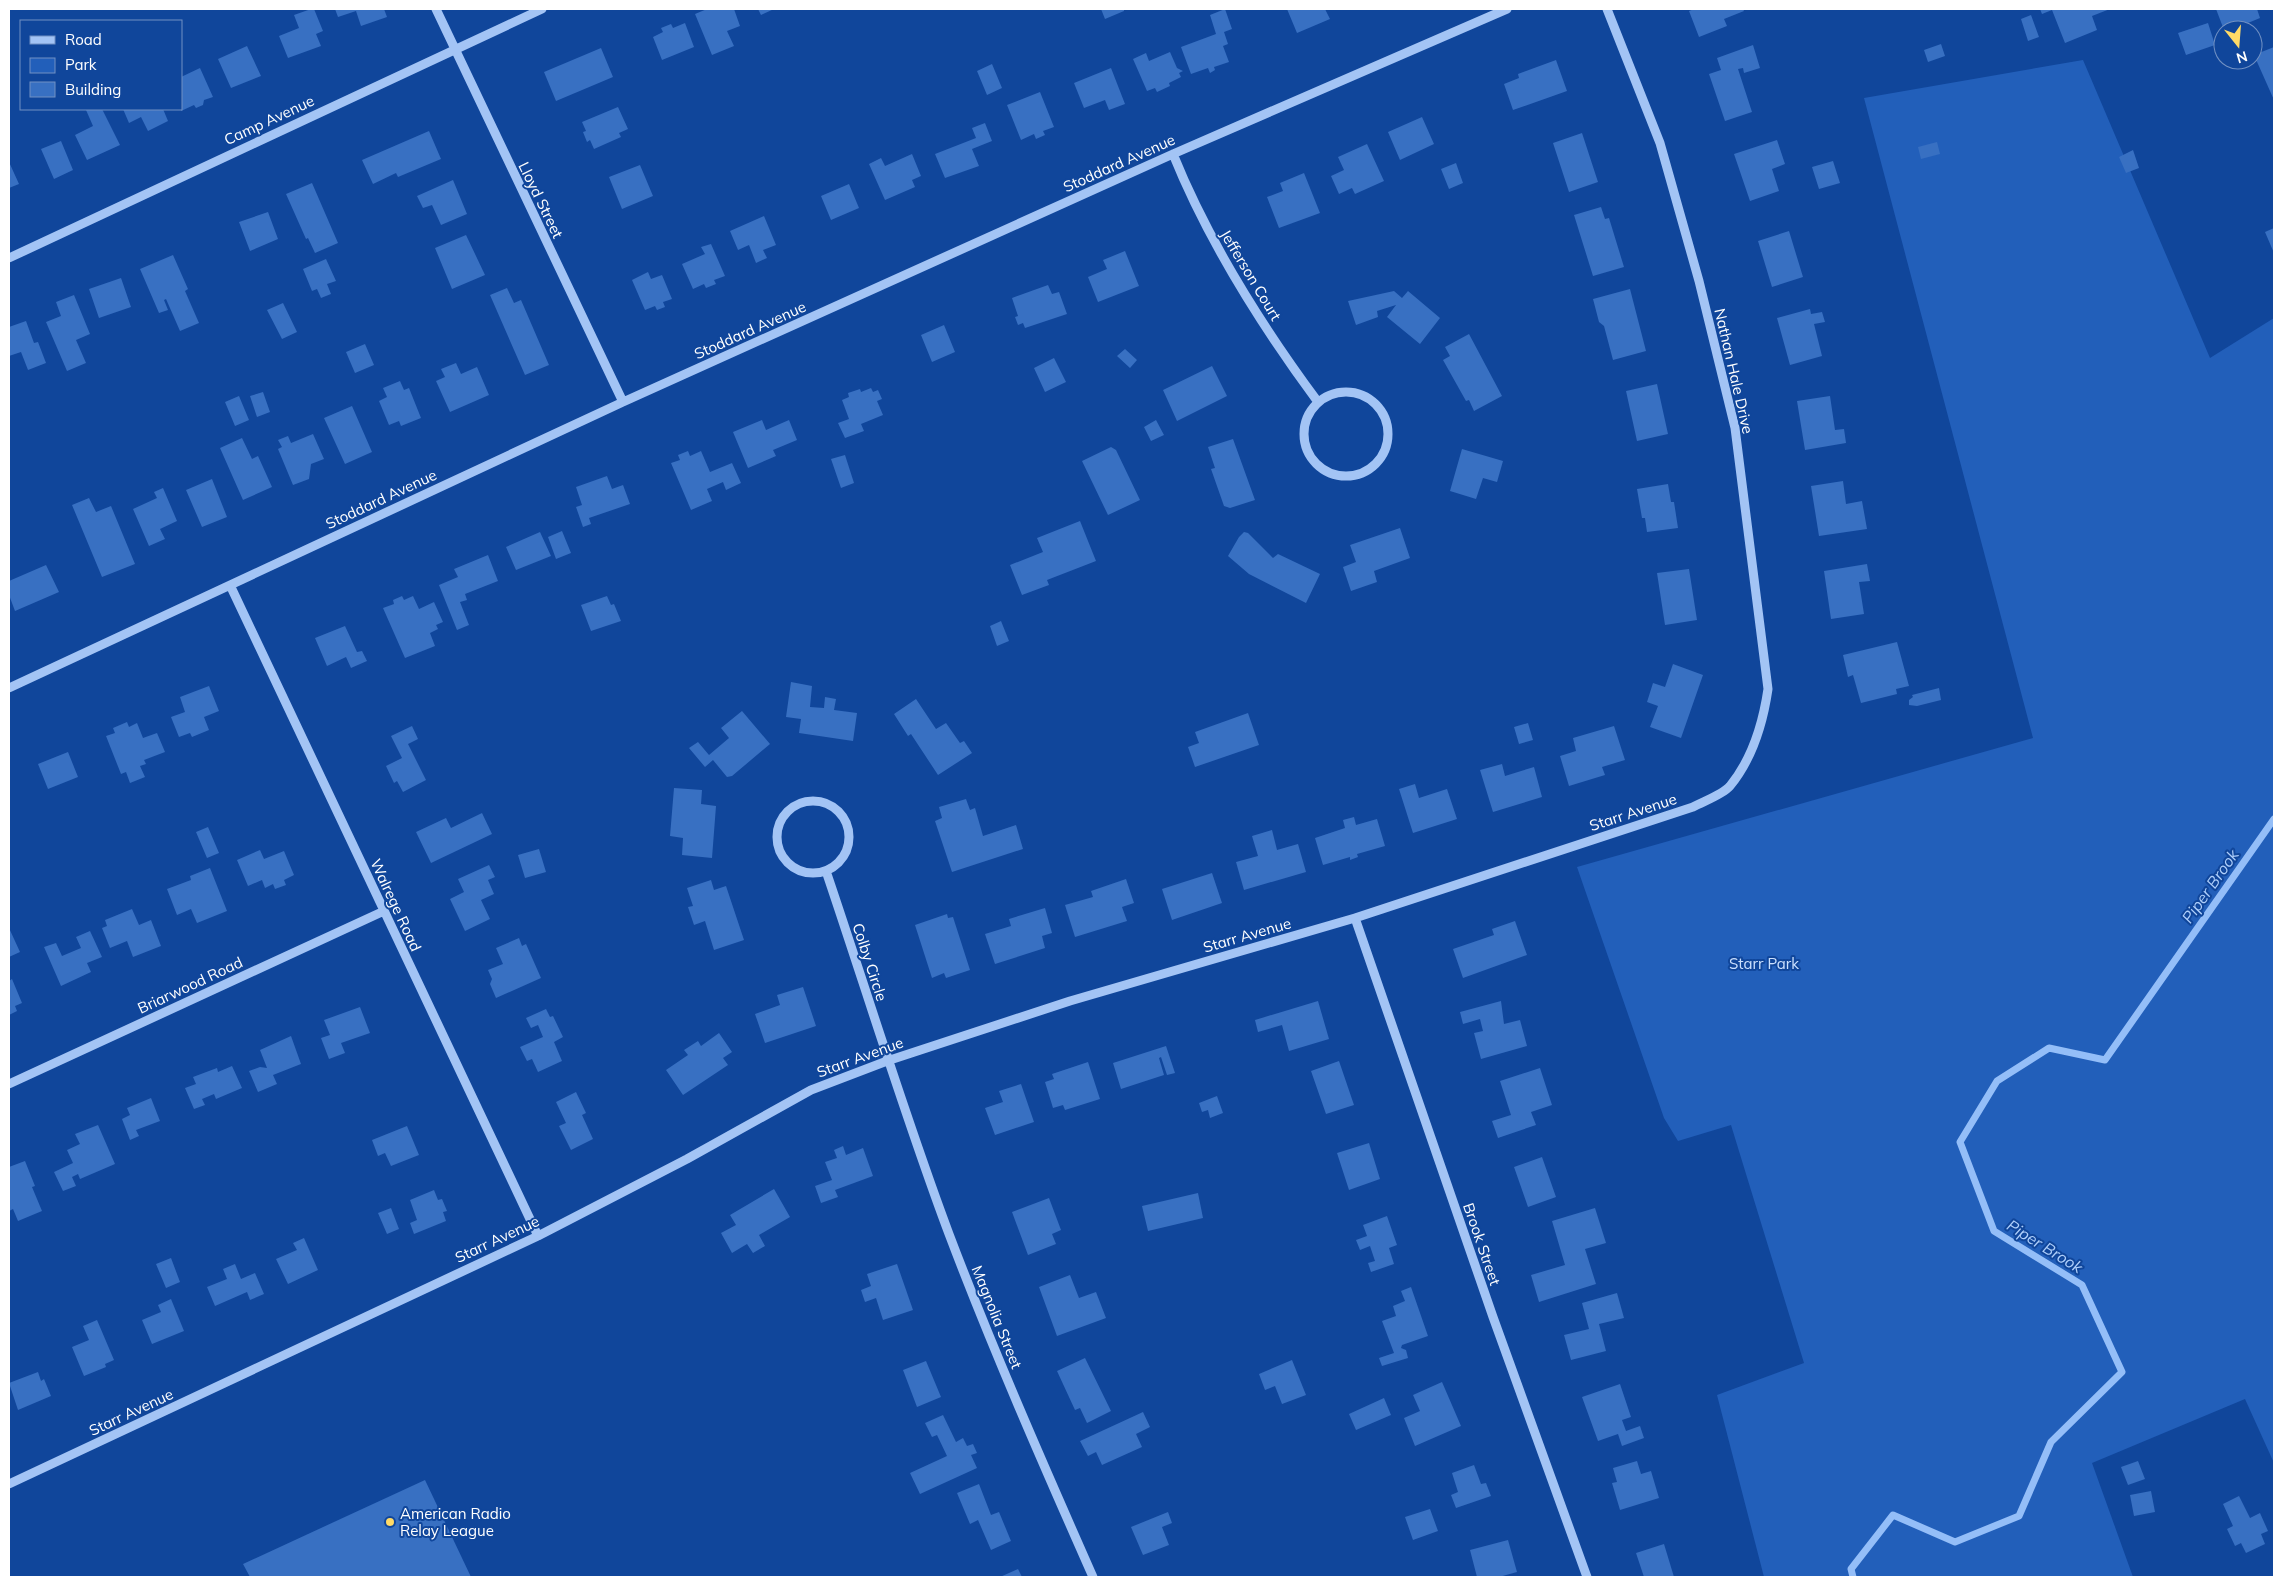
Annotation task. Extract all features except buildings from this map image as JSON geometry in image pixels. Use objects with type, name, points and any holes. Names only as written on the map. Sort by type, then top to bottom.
[{"type":"street","name":"Lloyd Street","points":[[436,9],[623,402]]},
{"type":"street","name":"Camp Avenue","points":[[9,258],[542,9]]},
{"type":"street","name":"Stoddard Avenue","points":[[9,688],[623,402],[1173,154],[1507,9]]},
{"type":"street","name":"Nathan Hale Drive","points":[[1607,9],[1660,143],[1699,281],[1735,428],[1768,689],[1763,721],[1751,752]]},
{"type":"street","name":"Jefferson Court","points":[[1173,154],[1218,250],[1268,330],[1318,402]]},
{"type":"street","points":[[1344,392],[1358,394],[1371,400],[1381,410],[1387,424],[1388,438],[1384,452],[1376,464],[1364,473],[1350,476],[1330,473],[1314,462],[1305,445],[1304,425],[1309,413],[1318,402],[1329,395],[1344,392]]},
{"type":"street","name":"Walrege Road","points":[[230,585],[538,1236]]},
{"type":"street","name":"Starr Avenue","points":[[9,1484],[538,1236],[687,1159],[811,1090],[887,1061],[1070,1001],[1355,918],[1693,807],[1729,787],[1751,752]]},
{"type":"street","points":[[815,801],[827,804],[838,810],[845,820],[849,832],[849,844],[844,855],[836,865],[826,871],[809,872],[793,867],[785,859],[780,849],[778,838],[784,816],[792,808],[803,803],[815,801]]},
{"type":"street","name":"Colby Circle","points":[[826,871],[887,1061]]},
{"type":"street","name":"Briarwood Road","points":[[9,1084],[384,911]]},
{"type":"street","name":"Brook Street","points":[[1355,918],[1493,1316],[1587,1577]]},
{"type":"street","name":"Magnolia Street","points":[[887,1061],[949,1234],[1021,1414],[1094,1577]]},
{"type":"green space","name":"Starr Park","points":[[2083,60],[2210,358],[2274,318],[2274,1463],[2245,1399],[2092,1463],[2133,1577],[1764,1577],[1717,1395],[1804,1363],[1731,1125],[1678,1141],[1664,1118],[1577,867],[2033,738],[1864,98]]},
{"type":"waterway","name":"Piper Brook","points":[[1853,1577],[1851,1569],[1893,1515],[1955,1542],[2019,1516],[2051,1442],[2122,1372],[2082,1285],[1994,1231],[1960,1142],[1997,1081],[2049,1048],[2105,1060],[2274,819]]},
{"type":"place","name":"American Radio Relay League","points":[[390,1522]]}]
